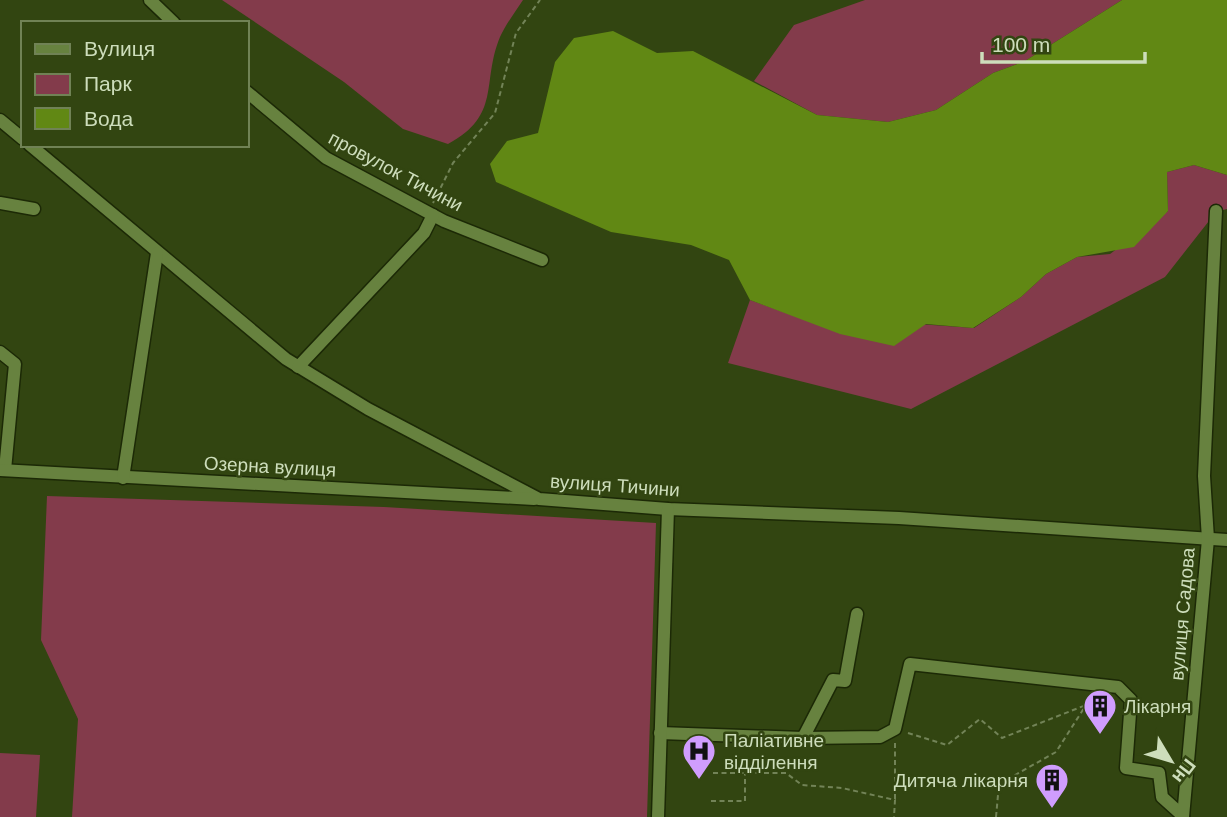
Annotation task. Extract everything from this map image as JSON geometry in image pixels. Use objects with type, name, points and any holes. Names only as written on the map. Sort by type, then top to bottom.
[{"type":"street","points":[[150,0],[172,21]]},
{"type":"street","name":"провулок Тичини","points":[[248,93],[326,158],[433,215],[542,260]]},
{"type":"street","points":[[0,120],[21,137]]},
{"type":"street","name":"вулиця Тичини","points":[[32,147],[157,253],[298,367],[368,409],[539,499],[668,509],[899,518],[1227,540]]},
{"type":"street","points":[[0,203],[34,209]]},
{"type":"street","name":"вулиця Садова","points":[[1183,817],[1208,539],[1204,476],[1216,211]]},
{"type":"street","points":[[298,367],[424,233],[433,215]]},
{"type":"street","points":[[123,478],[157,253]]},
{"type":"street","points":[[0,352],[15,364],[3,470]]},
{"type":"street","name":"Озерна вулиця","points":[[3,470],[539,499]]},
{"type":"street","points":[[657,817],[668,509]]},
{"type":"street","points":[[803,738],[833,681],[845,681],[856,614]]},
{"type":"street","points":[[660,733],[803,738],[880,737],[895,729],[909,664],[1091,682],[1118,687],[1130,700],[1126,768],[1159,773],[1163,797],[1183,817]]},
{"type":"path","points":[[433,215],[433,201],[453,163],[495,114],[516,33],[540,0]]},
{"type":"path","points":[[996,817],[999,784],[1056,752],[1086,705],[1091,682]]},
{"type":"path","points":[[894,817],[895,729],[947,744],[980,719],[1002,738],[1086,705]]},
{"type":"path","points":[[713,773],[786,773],[802,785],[842,788],[895,800]]},
{"type":"path","points":[[711,801],[745,801],[745,773]]},
{"type":"green space","points":[[222,0],[523,0],[500,37],[483,110],[465,133],[448,144],[403,129],[344,82]]},
{"type":"green space","points":[[865,0],[1122,0],[1025,61],[993,73],[936,110],[888,122],[817,115],[754,81],[794,25]]},
{"type":"green space","points":[[1194,165],[1227,175],[1227,209],[1216,212],[1165,277],[911,409],[728,363],[750,300],[792,315],[974,328],[1021,297],[1046,274],[1077,257],[1110,254],[1168,211],[1167,172]]},
{"type":"green space","points":[[47,496],[384,507],[656,523],[647,817],[72,817],[78,719],[41,640]]},
{"type":"green space","points":[[0,753],[40,755],[36,817],[0,817]]},
{"type":"water","points":[[1122,0],[1227,0],[1227,175],[1194,165],[1167,172],[1168,211],[1134,247],[1077,257],[1046,274],[1021,297],[973,328],[926,324],[894,346],[840,334],[750,300],[729,260],[691,245],[611,232],[496,182],[490,164],[507,141],[538,133],[555,62],[574,38],[613,31],[657,53],[693,51],[817,115],[888,122],[936,110],[993,73],[1025,61]]},
{"type":"place","name":"Лікарня","points":[[1100,736]]},
{"type":"place","name":"Паліативне відділення","points":[[699,781]]},
{"type":"place","name":"Дитяча лікарня","points":[[1052,810]]}]
